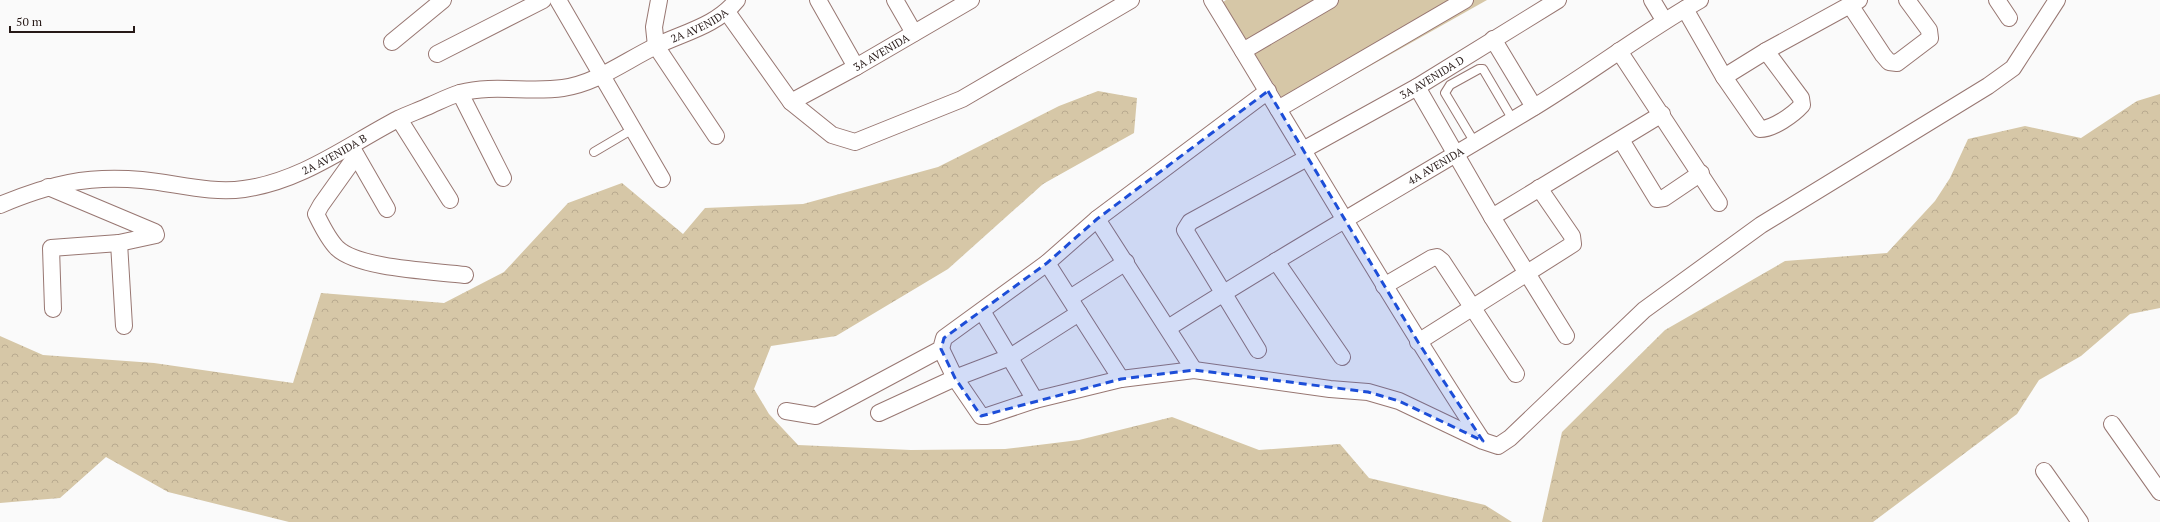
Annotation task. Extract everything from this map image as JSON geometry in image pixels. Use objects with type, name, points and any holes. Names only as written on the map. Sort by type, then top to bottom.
[{"type":"street","points":[[392,42],[443,0]]},
{"type":"street","points":[[438,54],[543,0]]},
{"type":"street","points":[[558,0],[662,179]]},
{"type":"street","points":[[659,0],[654,27],[656,46],[716,136]]},
{"type":"street","points":[[818,0],[856,67]]},
{"type":"street","points":[[895,0],[914,33]]},
{"type":"street","name":"3A AVENIDA","points":[[791,102],[856,67],[971,0]]},
{"type":"street","points":[[732,6],[791,102],[832,135],[855,142],[962,99],[1131,0]]},
{"type":"street","points":[[1212,0],[1418,342],[1483,441]]},
{"type":"street","points":[[1244,51],[1330,0]]},
{"type":"street","points":[[1278,109],[1465,0]]},
{"type":"street","name":"3A AVENIDA D","points":[[1223,293],[1185,230],[1190,222],[1417,87],[1558,0]]},
{"type":"street","points":[[1652,0],[1664,20]]},
{"type":"street","name":"4A AVENIDA","points":[[1168,328],[1276,261],[1513,120],[1664,20],[1700,0]]},
{"type":"street","points":[[1724,77],[1766,51],[1854,2],[1883,55],[1889,62],[1897,63],[1930,38],[1929,30],[1907,0]]},
{"type":"street","points":[[1997,0],[2009,18]]},
{"type":"street","points":[[1268,91],[1097,219],[1047,263],[944,338],[941,349],[955,378],[980,416],[987,416],[1035,400],[1121,379],[1194,370],[1330,389],[1368,392],[1418,410],[1483,441],[1498,446],[1510,438],[1644,310],[1761,225],[1988,86],[2013,68],[2057,0]]},
{"type":"street","name":"2A AVENIDA","points":[[656,46],[700,29],[732,6]]},
{"type":"street","points":[[1685,9],[1724,77],[1760,129],[1766,129],[1796,111],[1802,105],[1801,98],[1766,51]]},
{"type":"street","points":[[1493,39],[1534,107]]},
{"type":"street","name":"2A AVENIDA B","points":[[0,205],[48,187],[71,181],[97,179],[141,180],[208,189],[243,190],[302,173],[354,151],[399,119],[460,93],[505,89],[564,88],[603,76],[656,46]]},
{"type":"street","points":[[1619,51],[1701,173],[1719,203]]},
{"type":"street","points":[[1417,87],[1492,217],[1566,336]]},
{"type":"street","points":[[460,93],[503,178]]},
{"type":"street","points":[[1492,217],[1662,114]]},
{"type":"street","points":[[399,119],[450,200]]},
{"type":"street","points":[[1621,140],[1657,199],[1664,198],[1701,173]]},
{"type":"street","points":[[387,209],[354,151],[316,214],[337,248],[349,256],[378,265],[465,275]]},
{"type":"street","points":[[48,187],[155,232],[156,235],[120,243],[51,248],[53,309]]},
{"type":"street","points":[[1418,342],[1573,244],[1572,236],[1539,188]]},
{"type":"street","points":[[1097,219],[1194,370]]},
{"type":"street","points":[[120,243],[124,326]]},
{"type":"street","points":[[1384,286],[1432,258],[1437,257],[1473,307],[1516,374]]},
{"type":"street","points":[[1276,261],[1342,357]]},
{"type":"street","points":[[1070,298],[1126,262]]},
{"type":"street","points":[[1047,263],[1121,379]]},
{"type":"street","points":[[1223,293],[1258,350]]},
{"type":"street","points":[[982,311],[1035,400]]},
{"type":"street","points":[[879,413],[955,378],[1010,357],[1079,313]]},
{"type":"street","points":[[786,411],[816,416],[941,349]]},
{"type":"street","points":[[2112,424],[2160,492]]},
{"type":"street","points":[[2044,471],[2080,522]]},
{"type":"lane","points":[[1474,143],[1445,93],[1450,85],[1480,69],[1483,69],[1513,120]]},
{"type":"lane","points":[[594,152],[633,129]]},
{"type":"highlighted area","points":[[1268,91],[1418,342],[1483,441],[1399,401],[1368,392],[1194,370],[1121,379],[981,416],[955,378],[941,349],[944,338],[1047,263],[1097,219]]},
{"type":"green space","points":[[1226,0],[1487,0],[1290,111],[1223,2]]},
{"type":"green space","points":[[1098,91],[1137,98],[1134,133],[1043,184],[948,269],[836,336],[771,346],[754,389],[769,414],[798,445],[911,450],[1005,449],[1079,440],[1172,417],[1259,450],[1340,444],[1369,478],[1485,505],[1512,522],[289,522],[168,492],[106,457],[60,498],[0,503],[0,336],[43,355],[154,363],[293,383],[321,293],[444,303],[504,272],[568,203],[622,183],[683,234],[705,208],[803,204],[938,167],[1059,106]]},
{"type":"green space","points":[[2160,94],[2160,308],[2130,314],[2081,356],[2039,380],[2017,414],[1873,522],[1542,522],[1562,432],[1665,330],[1785,261],[1887,253],[1935,201],[1950,178],[1968,139],[2025,126],[2081,138],[2137,101]]}]
